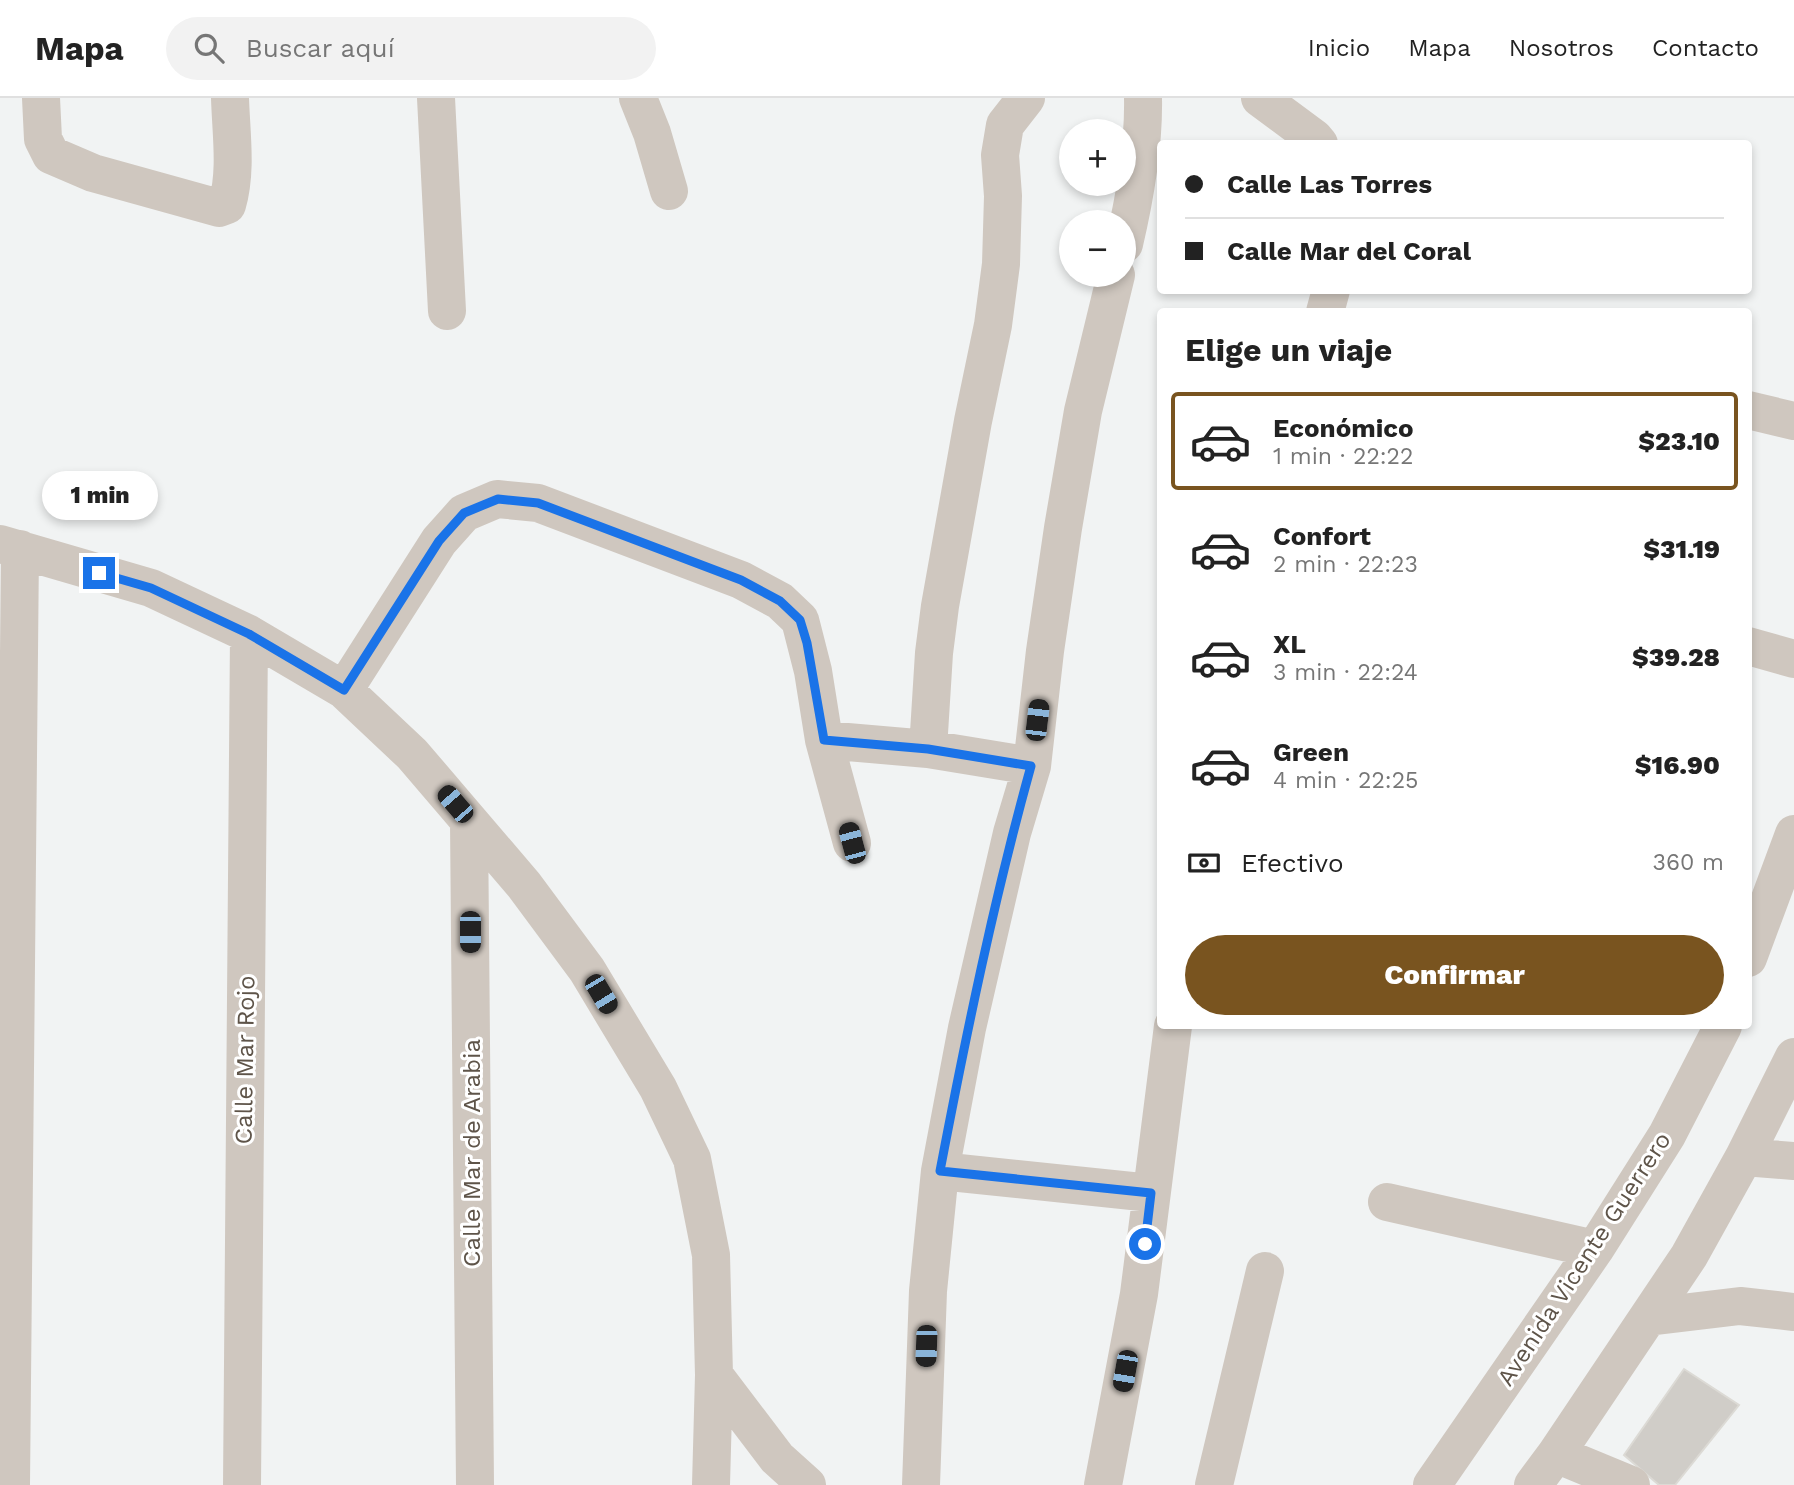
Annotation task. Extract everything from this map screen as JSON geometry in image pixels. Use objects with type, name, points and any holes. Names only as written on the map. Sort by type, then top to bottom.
[{"type":"street","points":[[41,98],[43,139],[51,155],[93,173],[219,208],[227,205],[230,197],[233,158],[230,98]]},
{"type":"street","points":[[436,98],[447,311]]},
{"type":"street","points":[[638,98],[652,133],[669,191]]},
{"type":"street","points":[[928,749],[940,606],[972,421],[993,325],[1000,264],[1003,196],[1000,155],[1005,125],[1026,98]]},
{"type":"street","points":[[1131,210],[1144,128],[1143,98]]},
{"type":"street","points":[[1260,98],[1316,140]]},
{"type":"street","points":[[920,1485],[928,1291],[940,1171],[967,1028],[1012,833],[1031,766],[1065,515],[1083,411],[1113,287]]},
{"type":"street","points":[[1752,411],[1794,421]]},
{"type":"street","points":[[344,690],[439,541],[464,513],[498,499],[538,503],[741,580],[780,601],[800,620],[807,643],[824,740],[852,843]]},
{"type":"street","points":[[11,1485],[10,547],[151,588],[249,634],[344,690],[412,754],[524,885],[587,971],[658,1088],[692,1158],[711,1255],[714,1375],[711,1485]]},
{"type":"street","name":"Calle Mar Rojo","points":[[242,1485],[249,634]]},
{"type":"street","points":[[1752,647],[1794,659]]},
{"type":"street","points":[[824,740],[928,749],[1031,766]]},
{"type":"street","name":"Calle Mar de Arabia","points":[[470,821],[475,1485]]},
{"type":"street","points":[[1752,947],[1794,834]]},
{"type":"street","points":[[1103,1485],[1139,1294],[1174,1029]]},
{"type":"street","name":"Avenida Vicente Guerrero","points":[[1432,1485],[1595,1249],[1667,1135],[1721,1029]]},
{"type":"street","points":[[1533,1485],[1689,1256],[1744,1157],[1794,1057]]},
{"type":"street","points":[[1744,1157],[1794,1161]]},
{"type":"street","points":[[940,1171],[1151,1193]]},
{"type":"street","points":[[1387,1202],[1595,1249]]},
{"type":"street","points":[[1214,1485],[1265,1271]]},
{"type":"street","points":[[1648,1317],[1740,1307],[1794,1312]]},
{"type":"street","points":[[714,1375],[777,1458],[807,1485]]},
{"type":"street","points":[[1556,1454],[1631,1485]]},
{"type":"building","points":[[1684,1369],[1739,1405],[1675,1485],[1659,1485],[1624,1455]]},
{"type":"route","points":[[99,573],[151,588],[249,634],[344,690],[439,541],[464,513],[498,499],[538,503],[741,580],[780,601],[800,620],[813,671],[824,740],[928,749],[1031,766],[1012,833],[967,1028],[940,1171],[1151,1193],[1145,1244]]}]
